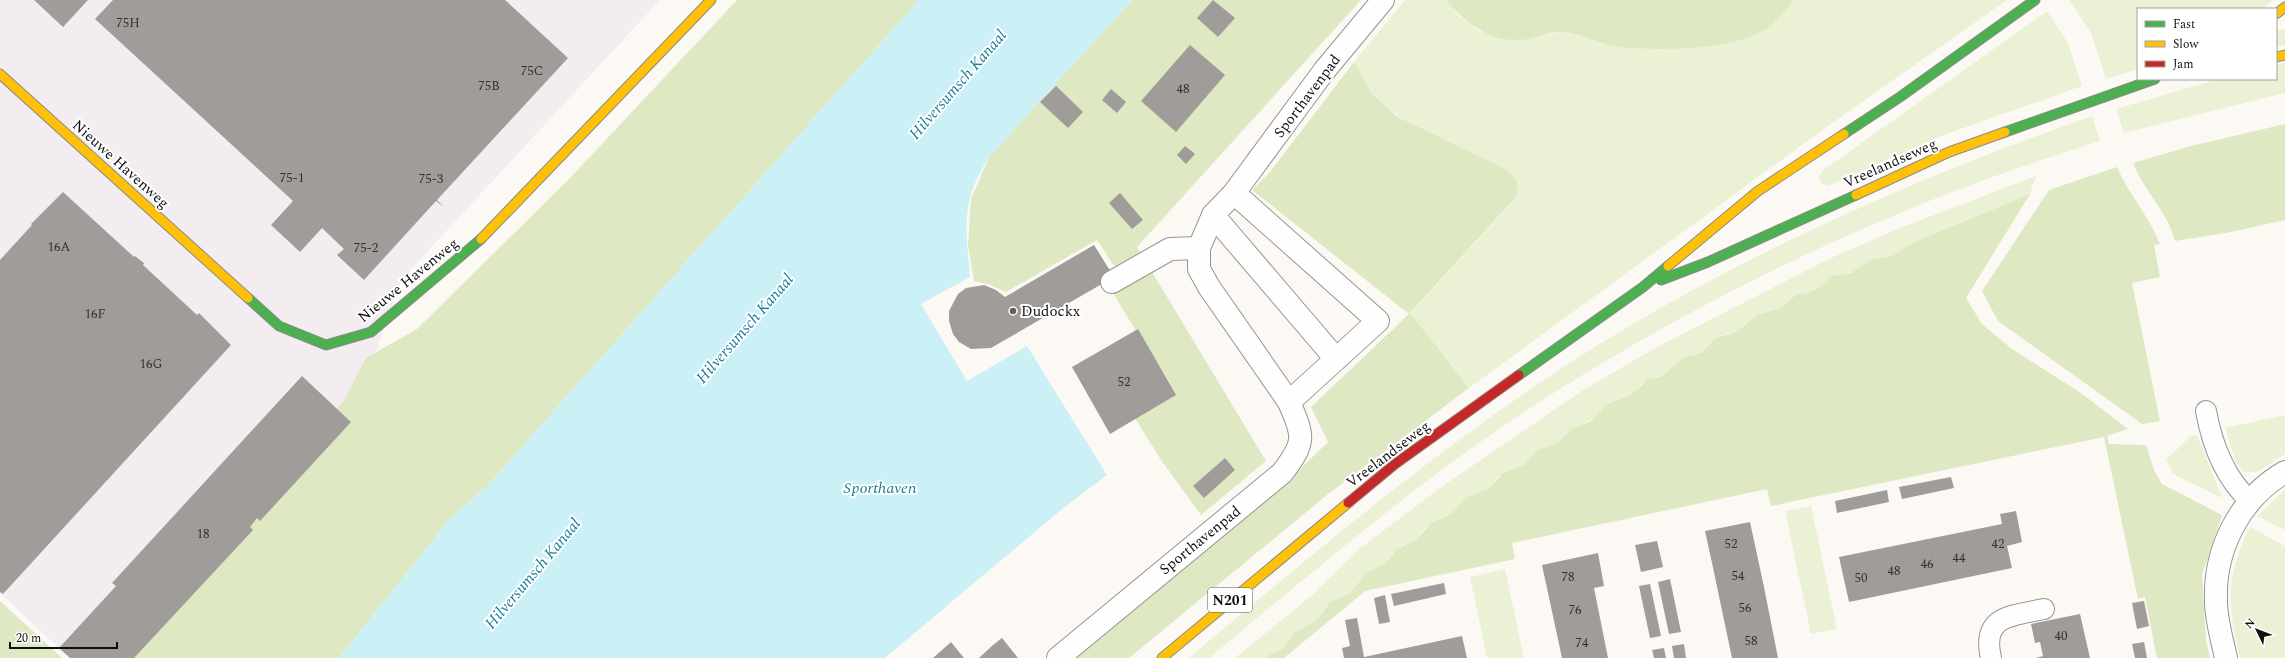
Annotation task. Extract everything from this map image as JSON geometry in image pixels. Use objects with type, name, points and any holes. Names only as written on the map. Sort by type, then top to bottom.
[{"type":"main road","name":"Nieuwe Havenweg","points":[[0,74],[279,326],[326,345],[371,332],[487,234],[711,0]]},
{"type":"main road","name":"Vreelandseweg","points":[[1162,658],[1394,464],[1643,287],[1758,191],[1900,97],[2035,0]]},
{"type":"main road","points":[[2277,13],[2285,7]]},
{"type":"main road","name":"Vreelandseweg","points":[[1643,287],[1708,262],[1948,152],[2152,80]]},
{"type":"street","name":"Sporthavenpad","points":[[1058,658],[1282,473],[1296,454],[1301,439],[1298,423],[1289,402],[1209,287],[1199,269],[1199,248],[1213,215],[1234,193],[1324,71],[1382,0]]},
{"type":"street","points":[[1234,193],[1378,321],[1289,402]]},
{"type":"street","points":[[1213,215],[1336,359]]},
{"type":"street","points":[[1112,282],[1170,249],[1199,248]]},
{"type":"street","points":[[2226,658],[2217,613],[2217,578],[2221,556],[2229,535],[2250,501],[2269,483],[2285,472]]},
{"type":"lane","points":[[2206,411],[2213,439],[2226,471],[2240,491],[2250,501]]},
{"type":"lane","points":[[1991,658],[1988,638],[1992,627],[2001,620],[2044,609]]},
{"type":"shaded area","points":[[0,0],[660,0],[402,279],[351,422],[70,658],[0,593]]},
{"type":"green space","points":[[737,0],[919,0],[490,483],[450,519],[339,658],[103,658],[343,402],[366,358],[417,329],[570,178]]},
{"type":"green space","points":[[1132,0],[1361,0],[1137,247],[1266,461],[1201,515],[1161,460],[1133,415],[1172,391],[1104,278],[1116,269],[1097,240],[1006,292],[990,285],[974,281],[968,246],[971,199],[989,157]]},
{"type":"green space","points":[[1405,0],[1446,0],[1459,16],[1479,31],[1503,38],[1525,39],[1563,32],[1583,35],[1620,47],[1766,29],[1794,0],[2007,0],[1828,126],[1469,388],[1410,314],[1517,197],[1517,182],[1509,171],[1435,137],[1397,115],[1382,104],[1365,85],[1354,62]]},
{"type":"green space","points":[[1446,0],[1794,0],[1772,24],[1750,37],[1734,42],[1695,48],[1655,49],[1614,46],[1577,34],[1562,32],[1527,39],[1503,39],[1481,31],[1462,17]]},
{"type":"green space","points":[[2069,0],[2272,0],[2264,8],[2137,8],[2137,69],[2106,79],[2091,33]]},
{"type":"green space","points":[[2047,11],[2068,43],[2082,86],[1941,136],[1828,186],[1822,184],[1819,177],[1822,171]]},
{"type":"green space","points":[[2285,29],[2285,45],[2277,47],[2277,31]]},
{"type":"green space","points":[[1354,62],[1371,93],[1396,116],[1509,171],[1517,182],[1517,196],[1410,313],[1469,388],[1327,495],[1129,658],[1072,658],[1282,487],[1328,442],[1311,407],[1409,314],[1252,190],[1270,172]]},
{"type":"green space","points":[[2285,63],[2285,93],[2124,133],[2116,109],[2215,80],[2277,80],[2277,65]]},
{"type":"green space","points":[[2092,116],[2100,141],[1970,185],[1849,235],[1747,283],[1648,336],[1552,394],[1507,424],[1419,487],[1334,554],[1209,658],[1189,658],[1349,525],[1458,440],[1572,361],[1631,325],[1687,293],[1743,264],[1857,209],[1973,160]]},
{"type":"green space","points":[[2285,124],[2285,220],[2231,232],[2175,241],[2172,230],[2162,211],[2143,183],[2133,163],[2191,146]]},
{"type":"green space","points":[[2117,167],[2160,244],[2154,245],[2160,277],[2132,283],[2160,421],[2142,424],[1998,321],[1982,291],[2049,190]]},
{"type":"green space","points":[[2036,176],[2030,194],[1912,243],[1892,256],[1879,257],[1856,271],[1845,274],[1816,290],[1802,293],[1779,309],[1759,314],[1736,332],[1722,335],[1700,353],[1685,357],[1668,372],[1641,384],[1632,394],[1606,405],[1596,417],[1567,432],[1557,443],[1543,448],[1523,466],[1497,477],[1488,489],[1462,502],[1451,514],[1436,520],[1425,528],[1416,540],[1402,545],[1392,553],[1385,564],[1362,577],[1349,594],[1336,599],[1325,608],[1317,620],[1295,632],[1283,648],[1264,658],[1235,658],[1311,596],[1359,549],[1440,488],[1580,392],[1657,347],[1831,258],[1905,226]]},
{"type":"green space","points":[[2030,194],[1966,298],[1982,324],[2012,349],[2081,393],[2128,429],[2107,436],[2109,444],[2146,445],[2154,470],[2162,484],[2222,515],[2202,575],[2206,641],[2210,658],[2157,658],[2145,597],[2138,599],[2104,437],[1771,506],[1767,489],[1512,543],[1515,559],[1365,591],[1284,658],[1264,658],[1283,648],[1295,632],[1317,620],[1330,602],[1349,594],[1366,573],[1385,564],[1396,549],[1416,540],[1431,523],[1451,514],[1467,497],[1488,489],[1503,473],[1523,466],[1538,450],[1557,443],[1571,429],[1591,421],[1606,405],[1632,394],[1648,379],[1662,376],[1685,357],[1701,353],[1716,338],[1736,332],[1759,314],[1779,309],[1796,295],[1816,290],[1832,276],[1851,273],[1872,259],[1892,256],[1912,243]]},
{"type":"green space","points":[[2285,415],[2285,454],[2257,472],[2244,472],[2236,463],[2225,428]]},
{"type":"green space","points":[[2196,435],[2222,498],[2173,474],[2166,460],[2191,436]]},
{"type":"green space","points":[[2285,490],[2285,530],[2257,516]]},
{"type":"green space","points":[[1811,506],[1837,629],[1811,634],[1785,511]]},
{"type":"green space","points":[[2250,527],[2285,546],[2285,658],[2240,658],[2231,607],[2232,577],[2242,545]]},
{"type":"green space","points":[[1505,569],[1524,658],[1487,658],[1470,577]]},
{"type":"green space","points":[[0,601],[62,658],[0,658]]},
{"type":"water","points":[[919,0],[1132,0],[989,157],[973,188],[969,202],[967,215],[967,243],[970,277],[921,304],[967,381],[1027,346],[1107,475],[1062,509],[885,658],[339,658],[450,519],[490,483]]},
{"type":"building","points":[[34,0],[88,0],[63,27]]},
{"type":"building","points":[[113,0],[505,0],[568,58],[437,200],[444,207],[436,201],[364,280],[337,255],[344,249],[322,228],[300,252],[271,225],[293,201],[95,19]]},
{"type":"building","points":[[1213,0],[1235,18],[1218,37],[1197,18]]},
{"type":"building","points":[[1190,45],[1225,75],[1176,132],[1141,101]]},
{"type":"building","points":[[1056,86],[1083,112],[1068,128],[1040,102]]},
{"type":"building","points":[[1111,89],[1126,102],[1117,113],[1102,100]]},
{"type":"building","points":[[1185,146],[1195,154],[1186,164],[1177,155]]},
{"type":"building","points":[[63,192],[134,257],[135,256],[144,263],[143,265],[197,315],[199,313],[231,345],[3,594],[0,592],[0,260],[32,225],[31,224]]},
{"type":"building","points":[[1120,193],[1143,220],[1132,229],[1109,203]]},
{"type":"building","points":[[1094,245],[1114,277],[991,348],[971,349],[959,342],[953,334],[949,321],[949,311],[958,294],[966,288],[984,285],[996,290],[1005,297]]},
{"type":"building","points":[[1138,329],[1176,395],[1110,434],[1072,367]]},
{"type":"building","points":[[302,376],[351,422],[260,521],[257,518],[250,527],[253,530],[134,658],[70,658],[59,648],[116,586],[112,583]]},
{"type":"building","points":[[1225,458],[1235,470],[1204,498],[1193,486]]},
{"type":"building","points":[[1951,477],[1954,488],[1902,499],[1899,487]]},
{"type":"building","points":[[1887,490],[1889,502],[1837,513],[1835,501]]},
{"type":"building","points":[[2016,511],[2022,542],[2007,546],[2012,568],[1849,602],[1839,557],[2002,524],[2000,514]]},
{"type":"building","points":[[1750,522],[1778,658],[1732,658],[1705,531]]},
{"type":"building","points":[[1657,541],[1663,567],[1641,572],[1635,545]]},
{"type":"building","points":[[1598,553],[1604,586],[1594,588],[1608,658],[1562,658],[1542,565]]},
{"type":"building","points":[[1670,579],[1681,632],[1669,634],[1658,582]]},
{"type":"building","points":[[1444,583],[1446,594],[1394,606],[1391,594]]},
{"type":"building","points":[[1650,584],[1661,636],[1650,638],[1639,586]]},
{"type":"building","points":[[1385,595],[1390,622],[1379,624],[1374,598]]},
{"type":"building","points":[[2144,601],[2149,626],[2137,629],[2132,603]]},
{"type":"building","points":[[2080,614],[2090,658],[2036,658],[2043,656],[2040,642],[2035,643],[2031,624]]},
{"type":"building","points":[[1357,618],[1364,657],[1462,636],[1467,658],[1344,658],[1342,648],[1350,646],[1345,620]]},
{"type":"building","points":[[1002,638],[1018,658],[979,658],[993,645]]},
{"type":"building","points":[[951,642],[964,658],[933,658]]},
{"type":"building","points":[[2144,642],[2147,658],[2135,658],[2132,644]]},
{"type":"building","points":[[1684,644],[1686,658],[1674,658],[1672,646]]},
{"type":"building","points":[[1664,648],[1666,658],[1654,658],[1652,650]]},
{"type":"traffic: fast","points":[[1844,134],[1900,97],[2035,0]]},
{"type":"traffic: fast","points":[[2005,132],[2152,80]]},
{"type":"traffic: fast","points":[[1661,280],[1708,262],[1856,195]]},
{"type":"traffic: fast","points":[[248,298],[279,326],[326,345],[371,332],[481,239]]},
{"type":"traffic: fast","points":[[1519,375],[1643,287],[1668,266]]},
{"type":"traffic: slow","points":[[481,239],[711,0]]},
{"type":"traffic: slow","points":[[2277,13],[2285,7]]},
{"type":"traffic: slow","points":[[2277,57],[2285,55]]},
{"type":"traffic: slow","points":[[0,74],[248,298]]},
{"type":"traffic: slow","points":[[1856,195],[1949,152],[2005,132]]},
{"type":"traffic: slow","points":[[1668,266],[1758,191],[1844,134]]},
{"type":"traffic: slow","points":[[1162,658],[1348,503]]},
{"type":"traffic: jam","points":[[1348,503],[1395,464],[1519,375]]},
{"type":"place","name":"Dudockx","points":[[1013,311]]},
{"type":"water label","name":"Hilversumsch Kanaal","points":[[957,84]]},
{"type":"water label","name":"Hilversumsch Kanaal","points":[[744,328]]},
{"type":"water label","name":"Sporthaven","points":[[880,487]]},
{"type":"water label","name":"Hilversumsch Kanaal","points":[[532,573]]}]
